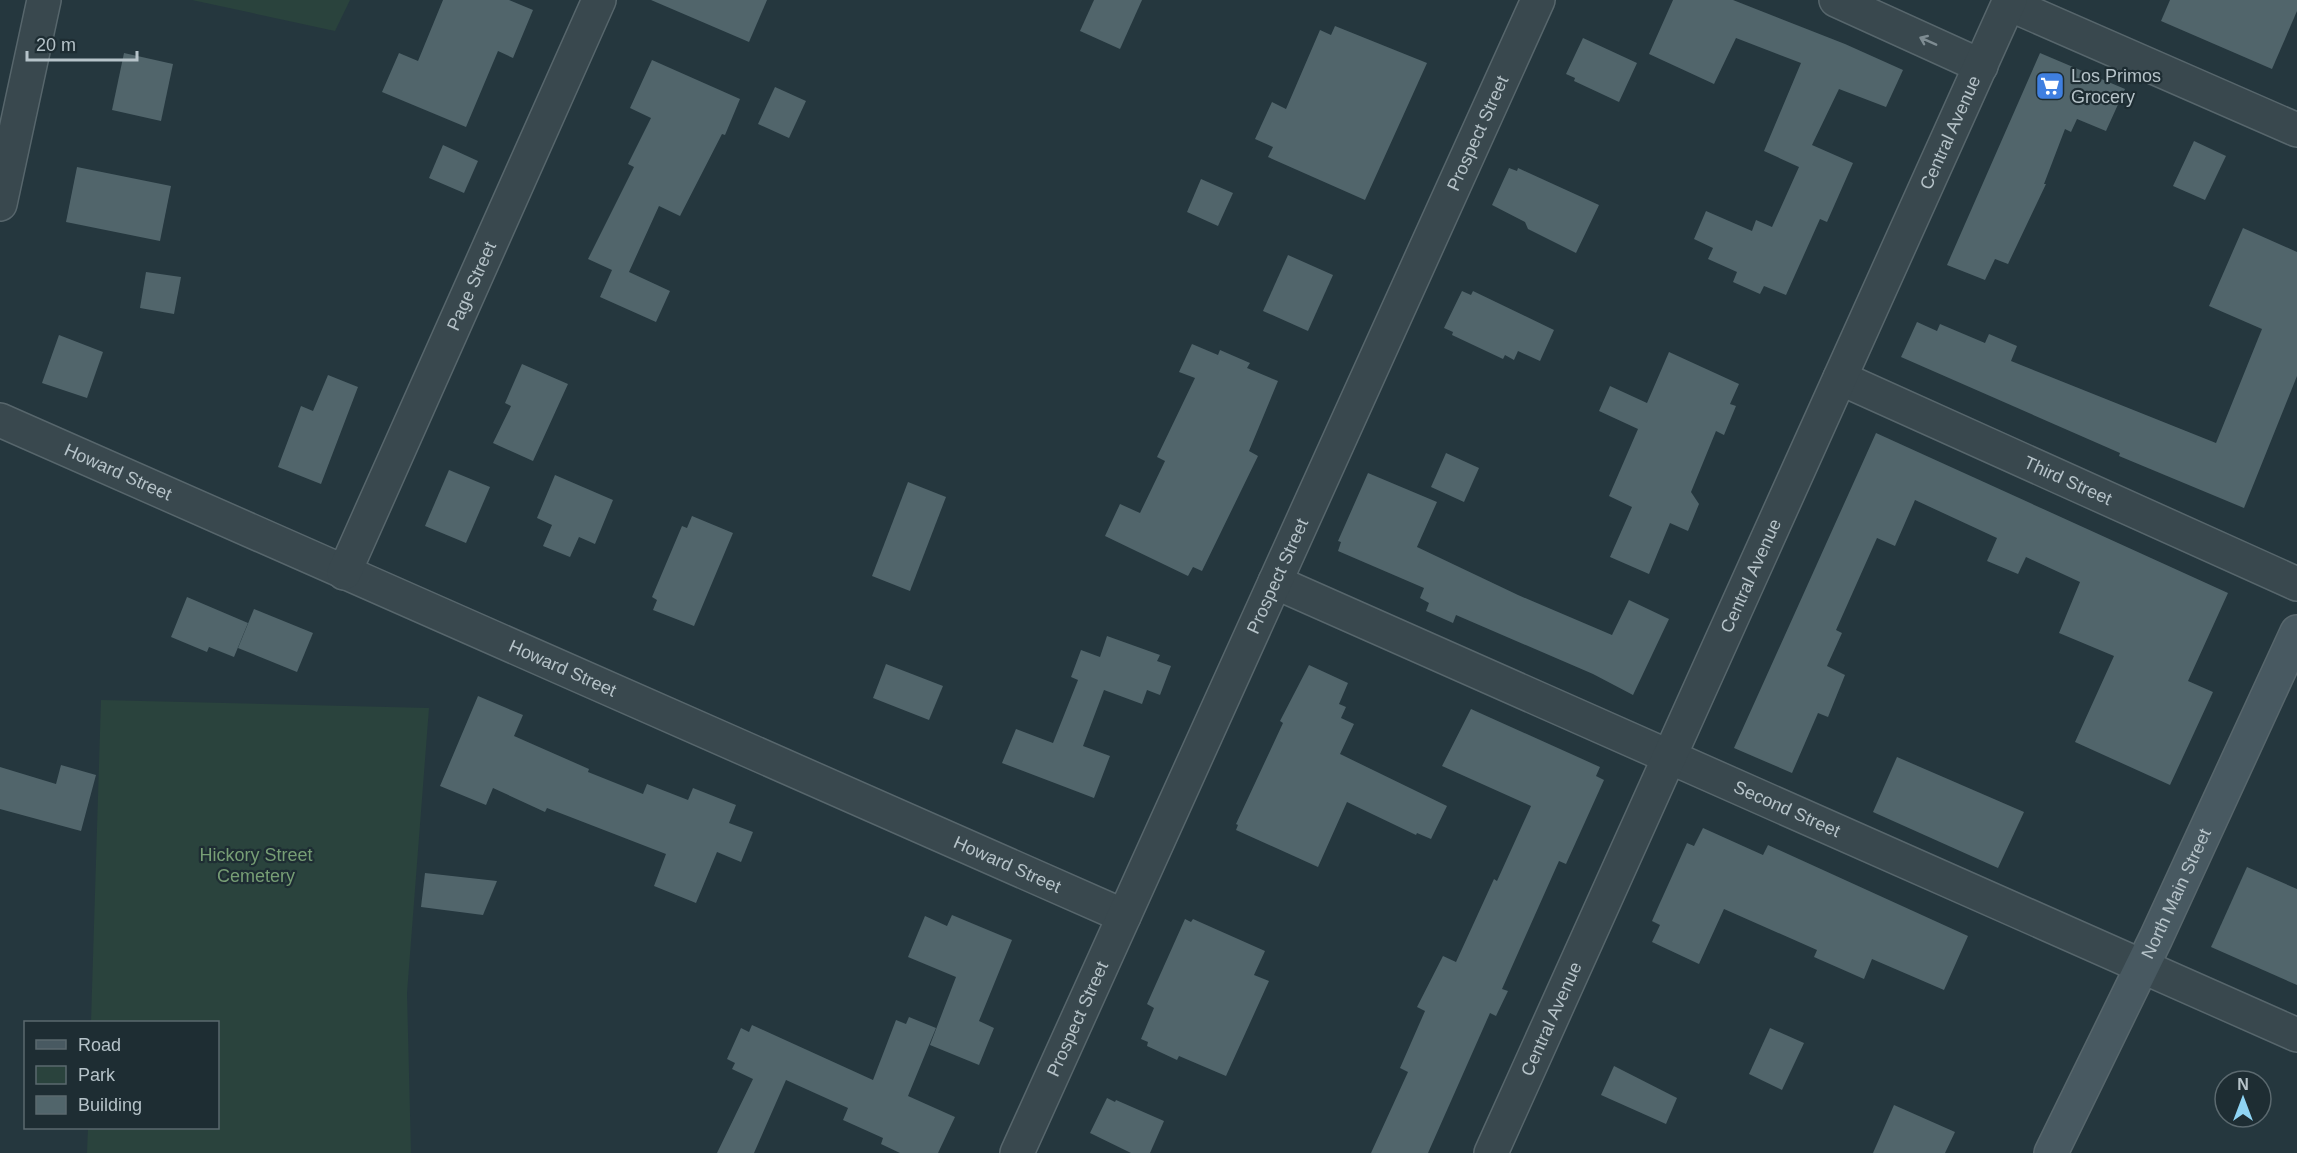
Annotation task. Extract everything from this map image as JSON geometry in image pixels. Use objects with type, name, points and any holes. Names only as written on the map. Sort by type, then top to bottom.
[{"type":"main road","name":"North Main Street","points":[[2051,1153],[2142,967],[2297,632]]},
{"type":"street","points":[[0,204],[44,0]]},
{"type":"street","name":"Page Street","points":[[344,573],[599,0]]},
{"type":"street","name":"Prospect Street","points":[[1017,1153],[1538,0]]},
{"type":"street","points":[[1836,0],[1981,66]]},
{"type":"street","points":[[2010,2],[2297,130]]},
{"type":"street","name":"Central Avenue","points":[[1491,1153],[2010,2]]},
{"type":"street","name":"Third Street","points":[[1840,378],[2297,584]]},
{"type":"street","name":"Howard Street","points":[[0,420],[1124,916]]},
{"type":"street","name":"Second Street","points":[[1275,582],[2297,1035]]},
{"type":"green space","points":[[192,0],[350,0],[335,31]]},
{"type":"green space","name":"Hickory Street Cemetery","points":[[101,700],[429,708],[407,993],[411,1153],[87,1153],[88,1129],[219,1129],[219,1021],[91,1021]]},
{"type":"building","points":[[443,0],[509,0],[533,10],[513,58],[498,51],[466,127],[382,92],[399,53],[418,61]]},
{"type":"building","points":[[651,0],[767,0],[749,42]]},
{"type":"building","points":[[1094,0],[1142,0],[1120,49],[1080,31]]},
{"type":"building","points":[[1673,0],[1733,0],[1845,44],[1903,70],[1886,107],[1839,89],[1812,145],[1853,163],[1827,222],[1820,219],[1786,295],[1764,286],[1760,294],[1733,282],[1737,272],[1708,259],[1713,248],[1694,239],[1706,211],[1752,231],[1756,220],[1772,227],[1799,167],[1764,151],[1801,63],[1736,38],[1714,84],[1649,54]]},
{"type":"building","points":[[2170,0],[2297,0],[2297,11],[2272,69],[2161,21]]},
{"type":"building","points":[[1335,26],[1427,63],[1365,200],[1268,157],[1273,147],[1255,139],[1272,102],[1286,109],[1320,30],[1331,35]]},
{"type":"building","points":[[1583,38],[1637,63],[1619,102],[1574,81],[1575,78],[1566,74]]},
{"type":"building","points":[[124,53],[173,64],[161,121],[112,110]]},
{"type":"building","points":[[2040,53],[2125,89],[2106,131],[2077,119],[2071,132],[2065,129],[2044,184],[2046,184],[2008,264],[1995,259],[1985,280],[1947,265]]},
{"type":"building","points":[[652,60],[740,99],[725,135],[722,134],[680,216],[659,206],[629,272],[670,291],[656,322],[600,297],[612,270],[588,259],[634,167],[628,164],[651,118],[630,108]]},
{"type":"building","points":[[775,87],[806,101],[789,138],[758,124]]},
{"type":"building","points":[[2194,141],[2226,156],[2205,200],[2173,186]]},
{"type":"building","points":[[443,145],[478,161],[464,193],[429,178]]},
{"type":"building","points":[[77,167],[171,186],[160,241],[66,222]]},
{"type":"building","points":[[1509,168],[1517,171],[1518,168],[1599,205],[1576,253],[1528,229],[1525,222],[1492,205]]},
{"type":"building","points":[[1201,179],[1233,193],[1218,226],[1187,212]]},
{"type":"building","points":[[2243,228],[2297,252],[2297,376],[2244,508],[2119,456],[2120,453],[1901,357],[1917,322],[1937,331],[1940,324],[1985,343],[1989,334],[2017,346],[2011,361],[2216,443],[2262,329],[2209,306]]},
{"type":"building","points":[[1288,255],[1333,275],[1308,331],[1263,311]]},
{"type":"building","points":[[146,272],[181,277],[174,314],[140,308]]},
{"type":"building","points":[[1462,291],[1471,295],[1473,291],[1554,330],[1540,361],[1518,351],[1514,360],[1505,355],[1503,359],[1452,335],[1453,332],[1444,328]]},
{"type":"building","points":[[59,335],[103,352],[87,398],[42,383]]},
{"type":"building","points":[[1192,344],[1218,355],[1220,350],[1250,363],[1247,368],[1278,381],[1249,451],[1258,456],[1202,571],[1193,567],[1188,576],[1105,536],[1120,504],[1140,513],[1165,461],[1157,457],[1195,378],[1179,372]]},
{"type":"building","points":[[1669,352],[1739,384],[1730,404],[1736,406],[1724,435],[1716,431],[1691,492],[1699,504],[1688,531],[1670,523],[1649,574],[1610,557],[1632,507],[1609,496],[1638,429],[1599,411],[1610,386],[1647,403]]},
{"type":"building","points":[[522,364],[568,384],[533,461],[493,443],[511,406],[505,403]]},
{"type":"building","points":[[328,375],[358,387],[321,484],[278,467],[301,406],[313,411]]},
{"type":"building","points":[[1876,433],[2228,593],[2188,681],[2213,692],[2170,785],[2075,742],[2114,656],[2059,633],[2080,582],[2026,557],[2018,574],[1987,561],[1997,538],[1915,500],[1895,546],[1877,538],[1836,630],[1842,633],[1827,666],[1845,675],[1828,717],[1818,713],[1792,773],[1734,748]]},
{"type":"building","points":[[1446,453],[1479,468],[1464,502],[1431,487]]},
{"type":"building","points":[[449,470],[490,487],[466,543],[425,526]]},
{"type":"building","points":[[1368,473],[1437,502],[1417,547],[1518,595],[1612,635],[1629,600],[1669,619],[1633,695],[1593,674],[1456,615],[1453,623],[1426,611],[1429,603],[1420,598],[1424,588],[1338,551],[1341,542],[1338,541]]},
{"type":"building","points":[[555,475],[613,500],[595,544],[579,537],[570,557],[543,546],[552,525],[537,518]]},
{"type":"building","points":[[908,482],[946,497],[910,591],[872,576]]},
{"type":"building","points":[[692,516],[733,533],[694,626],[653,610],[657,600],[652,597],[682,526],[687,528]]},
{"type":"building","points":[[187,597],[248,623],[234,657],[209,647],[207,652],[171,637]]},
{"type":"building","points":[[254,609],[313,633],[297,672],[238,648]]},
{"type":"building","points":[[1107,636],[1160,655],[1157,661],[1171,666],[1160,695],[1147,690],[1142,704],[1104,690],[1083,746],[1110,756],[1094,798],[1002,763],[1016,729],[1053,743],[1078,680],[1071,677],[1081,650],[1100,657]]},
{"type":"building","points":[[886,664],[943,686],[929,720],[873,698]]},
{"type":"building","points":[[1309,665],[1348,683],[1339,704],[1346,707],[1341,718],[1354,724],[1340,754],[1447,806],[1431,839],[1417,833],[1416,835],[1347,802],[1318,867],[1236,830],[1238,825],[1236,824],[1283,723],[1280,721]]},
{"type":"building","points":[[478,696],[523,715],[514,736],[589,769],[588,772],[643,794],[647,784],[688,800],[693,788],[736,805],[729,823],[753,832],[741,862],[717,852],[696,903],[654,886],[666,854],[547,808],[545,812],[493,788],[486,805],[440,786]]},
{"type":"building","points":[[1471,709],[1600,767],[1596,776],[1604,780],[1566,864],[1559,861],[1502,989],[1508,991],[1496,1016],[1490,1013],[1428,1153],[1371,1153],[1408,1072],[1400,1068],[1425,1011],[1417,1007],[1443,956],[1456,962],[1494,879],[1497,881],[1531,806],[1442,766]]},
{"type":"building","points":[[1897,757],[2024,812],[1998,868],[1873,812]]},
{"type":"building","points":[[61,765],[96,775],[81,831],[0,809],[0,767],[56,784]]},
{"type":"building","points":[[1703,828],[1763,855],[1768,845],[1968,936],[1944,990],[1872,959],[1864,979],[1814,957],[1817,950],[1724,909],[1699,964],[1652,942],[1660,925],[1652,921],[1659,905],[1687,843],[1694,846]]},
{"type":"building","points":[[2247,867],[2297,889],[2297,985],[2211,947]]},
{"type":"building","points":[[425,873],[497,881],[483,915],[421,907]]},
{"type":"building","points":[[952,915],[1012,940],[979,1021],[994,1028],[979,1065],[930,1045],[956,977],[908,957],[925,916],[947,926]]},
{"type":"building","points":[[1185,919],[1191,922],[1193,919],[1265,951],[1254,975],[1269,981],[1226,1076],[1179,1056],[1177,1060],[1147,1046],[1148,1042],[1141,1039],[1154,1008],[1147,1004]]},
{"type":"building","points":[[909,1017],[936,1028],[908,1096],[955,1117],[938,1153],[900,1153],[881,1144],[883,1138],[843,1120],[848,1108],[786,1080],[754,1153],[717,1153],[753,1079],[732,1069],[735,1063],[727,1059],[741,1028],[749,1032],[752,1025],[873,1080],[896,1020],[906,1024]]},
{"type":"building","points":[[1770,1028],[1804,1043],[1782,1090],[1749,1074]]},
{"type":"building","points":[[1614,1066],[1677,1098],[1666,1124],[1601,1095]]},
{"type":"building","points":[[1107,1098],[1164,1121],[1150,1153],[1131,1153],[1090,1133]]},
{"type":"building","points":[[1894,1105],[1955,1132],[1945,1153],[1873,1153]]},
{"type":"place","name":"Los Primos Grocery","points":[[2050,86]]}]
